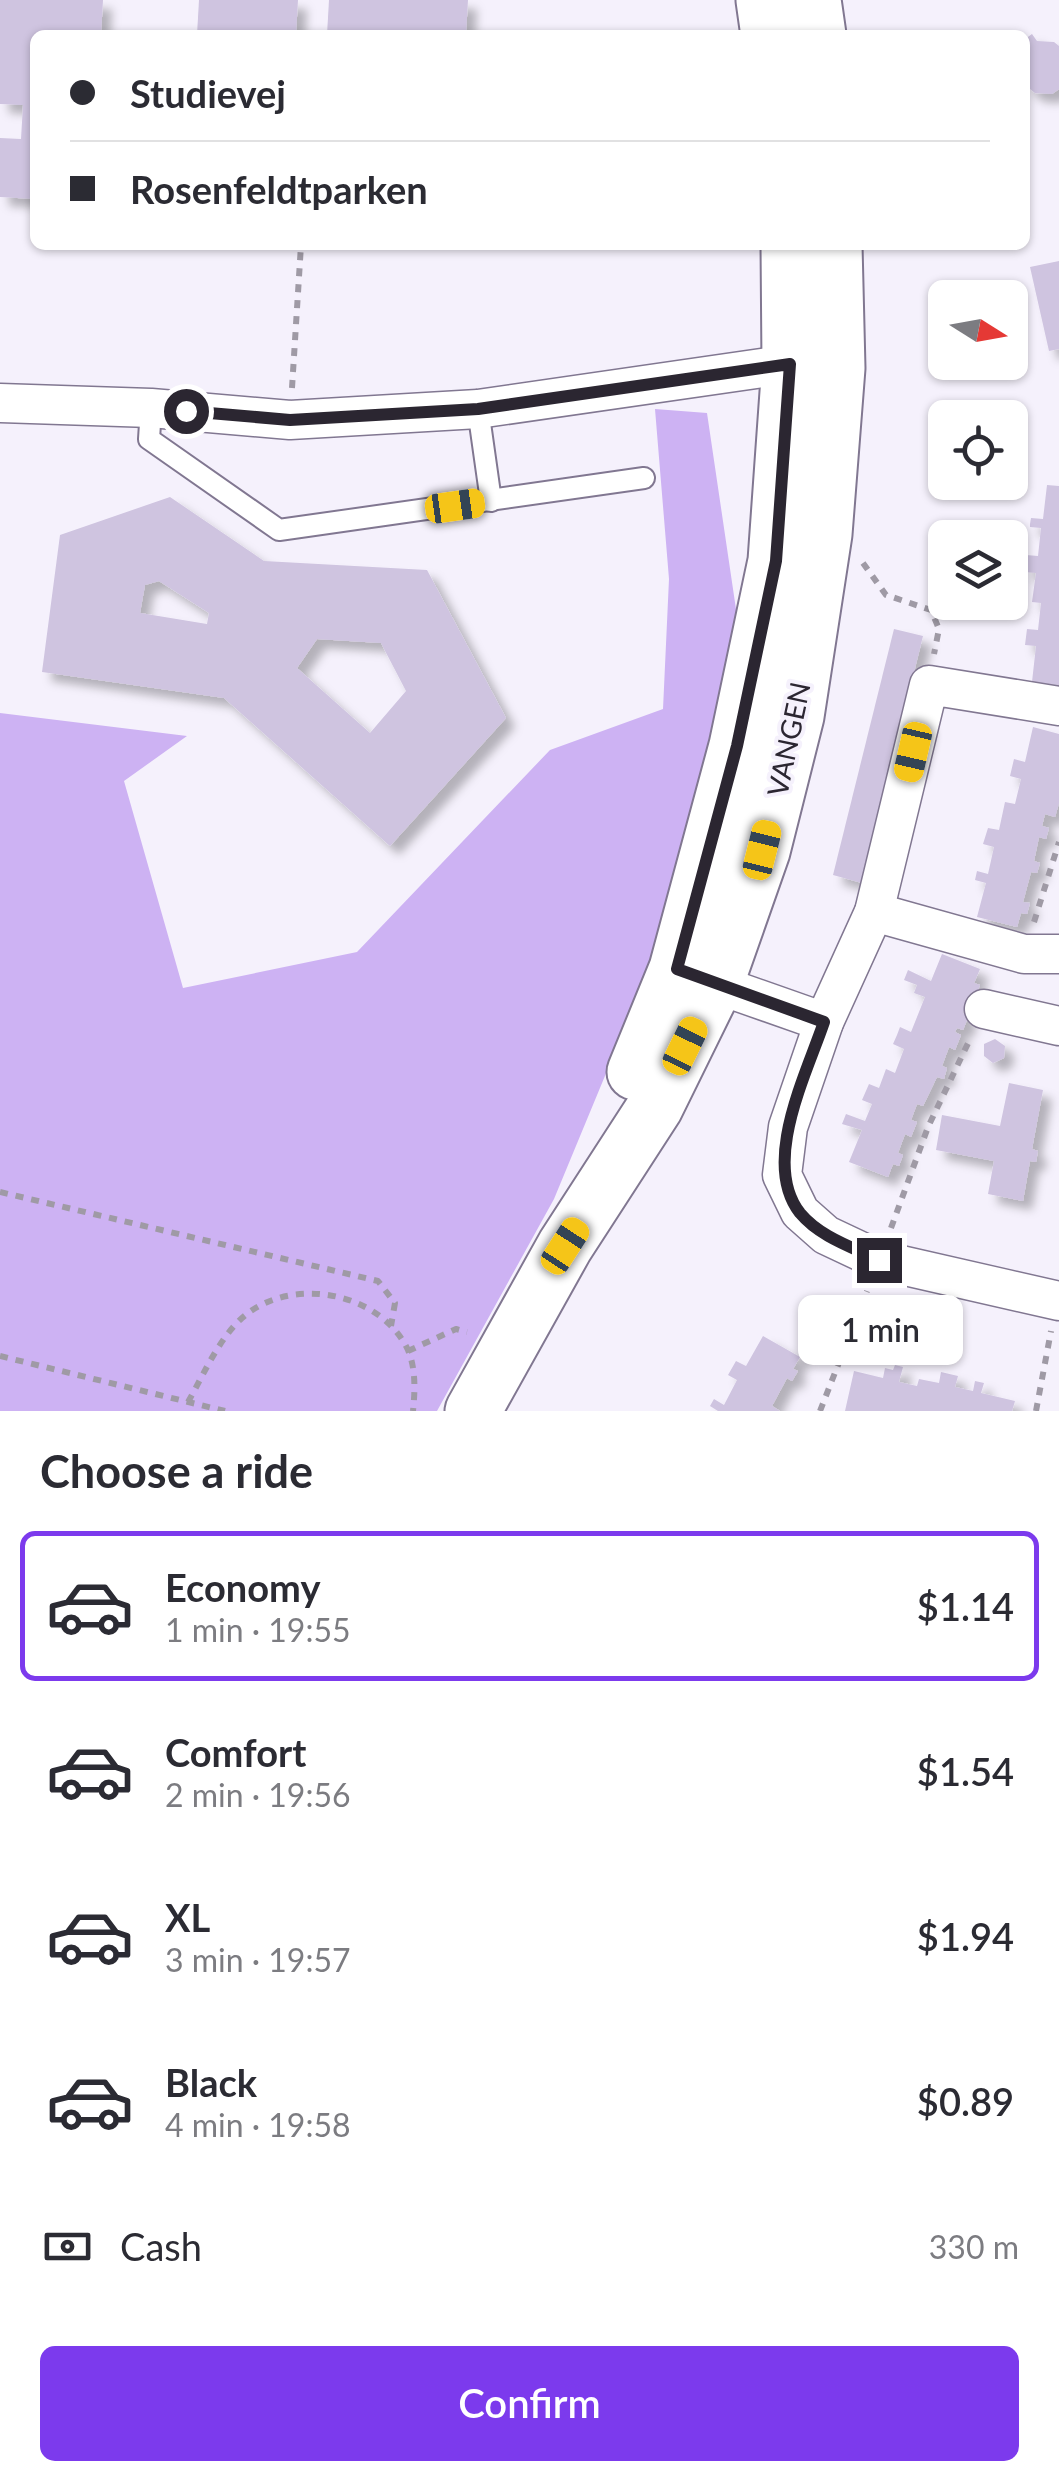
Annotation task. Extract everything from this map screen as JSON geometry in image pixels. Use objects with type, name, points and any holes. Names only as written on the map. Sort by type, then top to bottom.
[{"type":"street","points":[[764,0],[768,30]]},
{"type":"street","points":[[814,0],[817,30]]},
{"type":"street","name":"VANGEN","points":[[696,977],[762,850],[796,716],[824,534],[814,366],[790,250]]},
{"type":"street","name":"VANGEN","points":[[473,1411],[565,1246],[655,1107],[696,977],[833,250]]},
{"type":"street","points":[[0,404],[152,408],[290,420],[478,409],[814,366]]},
{"type":"street","points":[[1058,1296],[879,1260],[826,1235],[813,1224],[800,1212],[782,1175],[788,1127],[824,1022],[874,912],[929,685],[1059,706]]},
{"type":"street","points":[[874,912],[1042,954]]},
{"type":"street","points":[[696,977],[824,1022]]},
{"type":"street","points":[[984,1010],[1059,1026]]},
{"type":"lane","points":[[152,408],[150,440],[279,530],[644,478]]},
{"type":"lane","points":[[478,409],[490,501]]},
{"type":"path","points":[[290,420],[300,250]]},
{"type":"path","points":[[824,534],[846,540],[886,594],[931,610],[939,628],[929,685]]},
{"type":"path","points":[[1042,954],[1059,842]]},
{"type":"path","points":[[820,1411],[928,1127],[984,1010]]},
{"type":"path","points":[[0,1192],[378,1281],[395,1303],[391,1326]]},
{"type":"path","points":[[188,1402],[217,1349],[243,1317],[273,1299],[310,1292],[354,1302],[391,1326],[408,1351],[415,1379],[414,1411]]},
{"type":"path","points":[[1036,1411],[1058,1296]]},
{"type":"path","points":[[0,1356],[226,1411]]},
{"type":"shaded area","points":[[655,409],[707,413],[737,616],[665,931],[554,1199],[437,1411],[0,1411],[0,713],[187,736],[124,781],[183,988],[357,952],[550,750],[663,709],[669,579]]},
{"type":"building","points":[[0,0],[103,0],[101,30],[30,30],[30,199],[0,197],[0,138],[21,139],[23,105],[0,104]]},
{"type":"building","points":[[199,0],[298,0],[296,30],[197,30]]},
{"type":"building","points":[[329,0],[468,0],[466,30],[327,30]]},
{"type":"building","points":[[1030,35],[1059,46],[1059,89],[1052,94],[1030,89]]},
{"type":"building","points":[[1059,261],[1059,349],[1049,351],[1030,267]]},
{"type":"building","points":[[1047,485],[1059,486],[1059,685],[1032,682],[1036,646],[1025,645],[1027,629],[1038,630],[1041,603],[1032,602],[1036,573],[1028,572],[1028,555],[1038,556],[1041,528],[1030,524],[1031,518],[1043,519]]},
{"type":"building","points":[[170,497],[264,561],[427,570],[506,718],[390,846],[224,698],[42,672],[60,535]],"holes":[[[159,581],[209,613],[207,624],[140,613],[145,585]],[[317,639],[381,643],[406,691],[370,733],[297,668]]]},
{"type":"building","points":[[894,629],[923,636],[862,883],[833,875]]},
{"type":"building","points":[[1033,727],[1059,734],[1059,803],[1055,817],[1045,814],[1042,826],[1049,828],[1046,839],[1039,837],[1034,861],[1040,863],[1037,873],[1031,872],[1023,902],[1030,903],[1027,914],[1021,913],[1017,927],[977,917],[986,883],[975,880],[977,871],[988,874],[994,847],[983,844],[988,828],[999,830],[1005,802],[1015,804],[1021,779],[1010,776],[1014,759],[1025,762]]},
{"type":"building","points":[[942,954],[980,969],[974,983],[980,985],[976,996],[970,993],[963,1013],[969,1015],[963,1030],[957,1028],[955,1032],[961,1035],[955,1050],[949,1047],[942,1066],[947,1068],[944,1079],[937,1077],[923,1106],[917,1104],[911,1120],[917,1122],[911,1137],[905,1134],[898,1153],[903,1155],[899,1166],[893,1164],[888,1177],[849,1162],[862,1130],[842,1124],[846,1114],[865,1121],[872,1104],[862,1100],[869,1084],[879,1088],[886,1069],[895,1073],[904,1049],[893,1044],[900,1027],[911,1032],[925,997],[914,993],[917,985],[904,980],[908,970],[931,981]]},
{"type":"building","points":[[995,1039],[1005,1046],[1004,1058],[993,1063],[984,1056],[984,1044]]},
{"type":"building","points":[[1009,1083],[1043,1090],[1032,1149],[1038,1151],[1036,1162],[1030,1161],[1023,1201],[988,1194],[994,1161],[936,1150],[942,1115],[1000,1126]]},
{"type":"building","points":[[763,1336],[800,1357],[793,1369],[798,1371],[792,1381],[787,1378],[772,1406],[780,1411],[718,1411],[710,1406],[714,1399],[724,1405],[737,1380],[728,1375],[736,1361],[746,1366]]},
{"type":"building","points":[[895,1365],[903,1367],[899,1382],[917,1386],[919,1379],[939,1383],[941,1372],[958,1376],[955,1387],[973,1391],[975,1381],[984,1383],[981,1393],[1015,1401],[1012,1411],[845,1411],[854,1371],[883,1378],[885,1368],[893,1370]]},
{"type":"route","points":[[186,411],[290,420],[478,409],[790,364],[776,561],[737,746],[677,969],[824,1022],[788,1127],[782,1175],[800,1212],[826,1235],[879,1260]]}]
